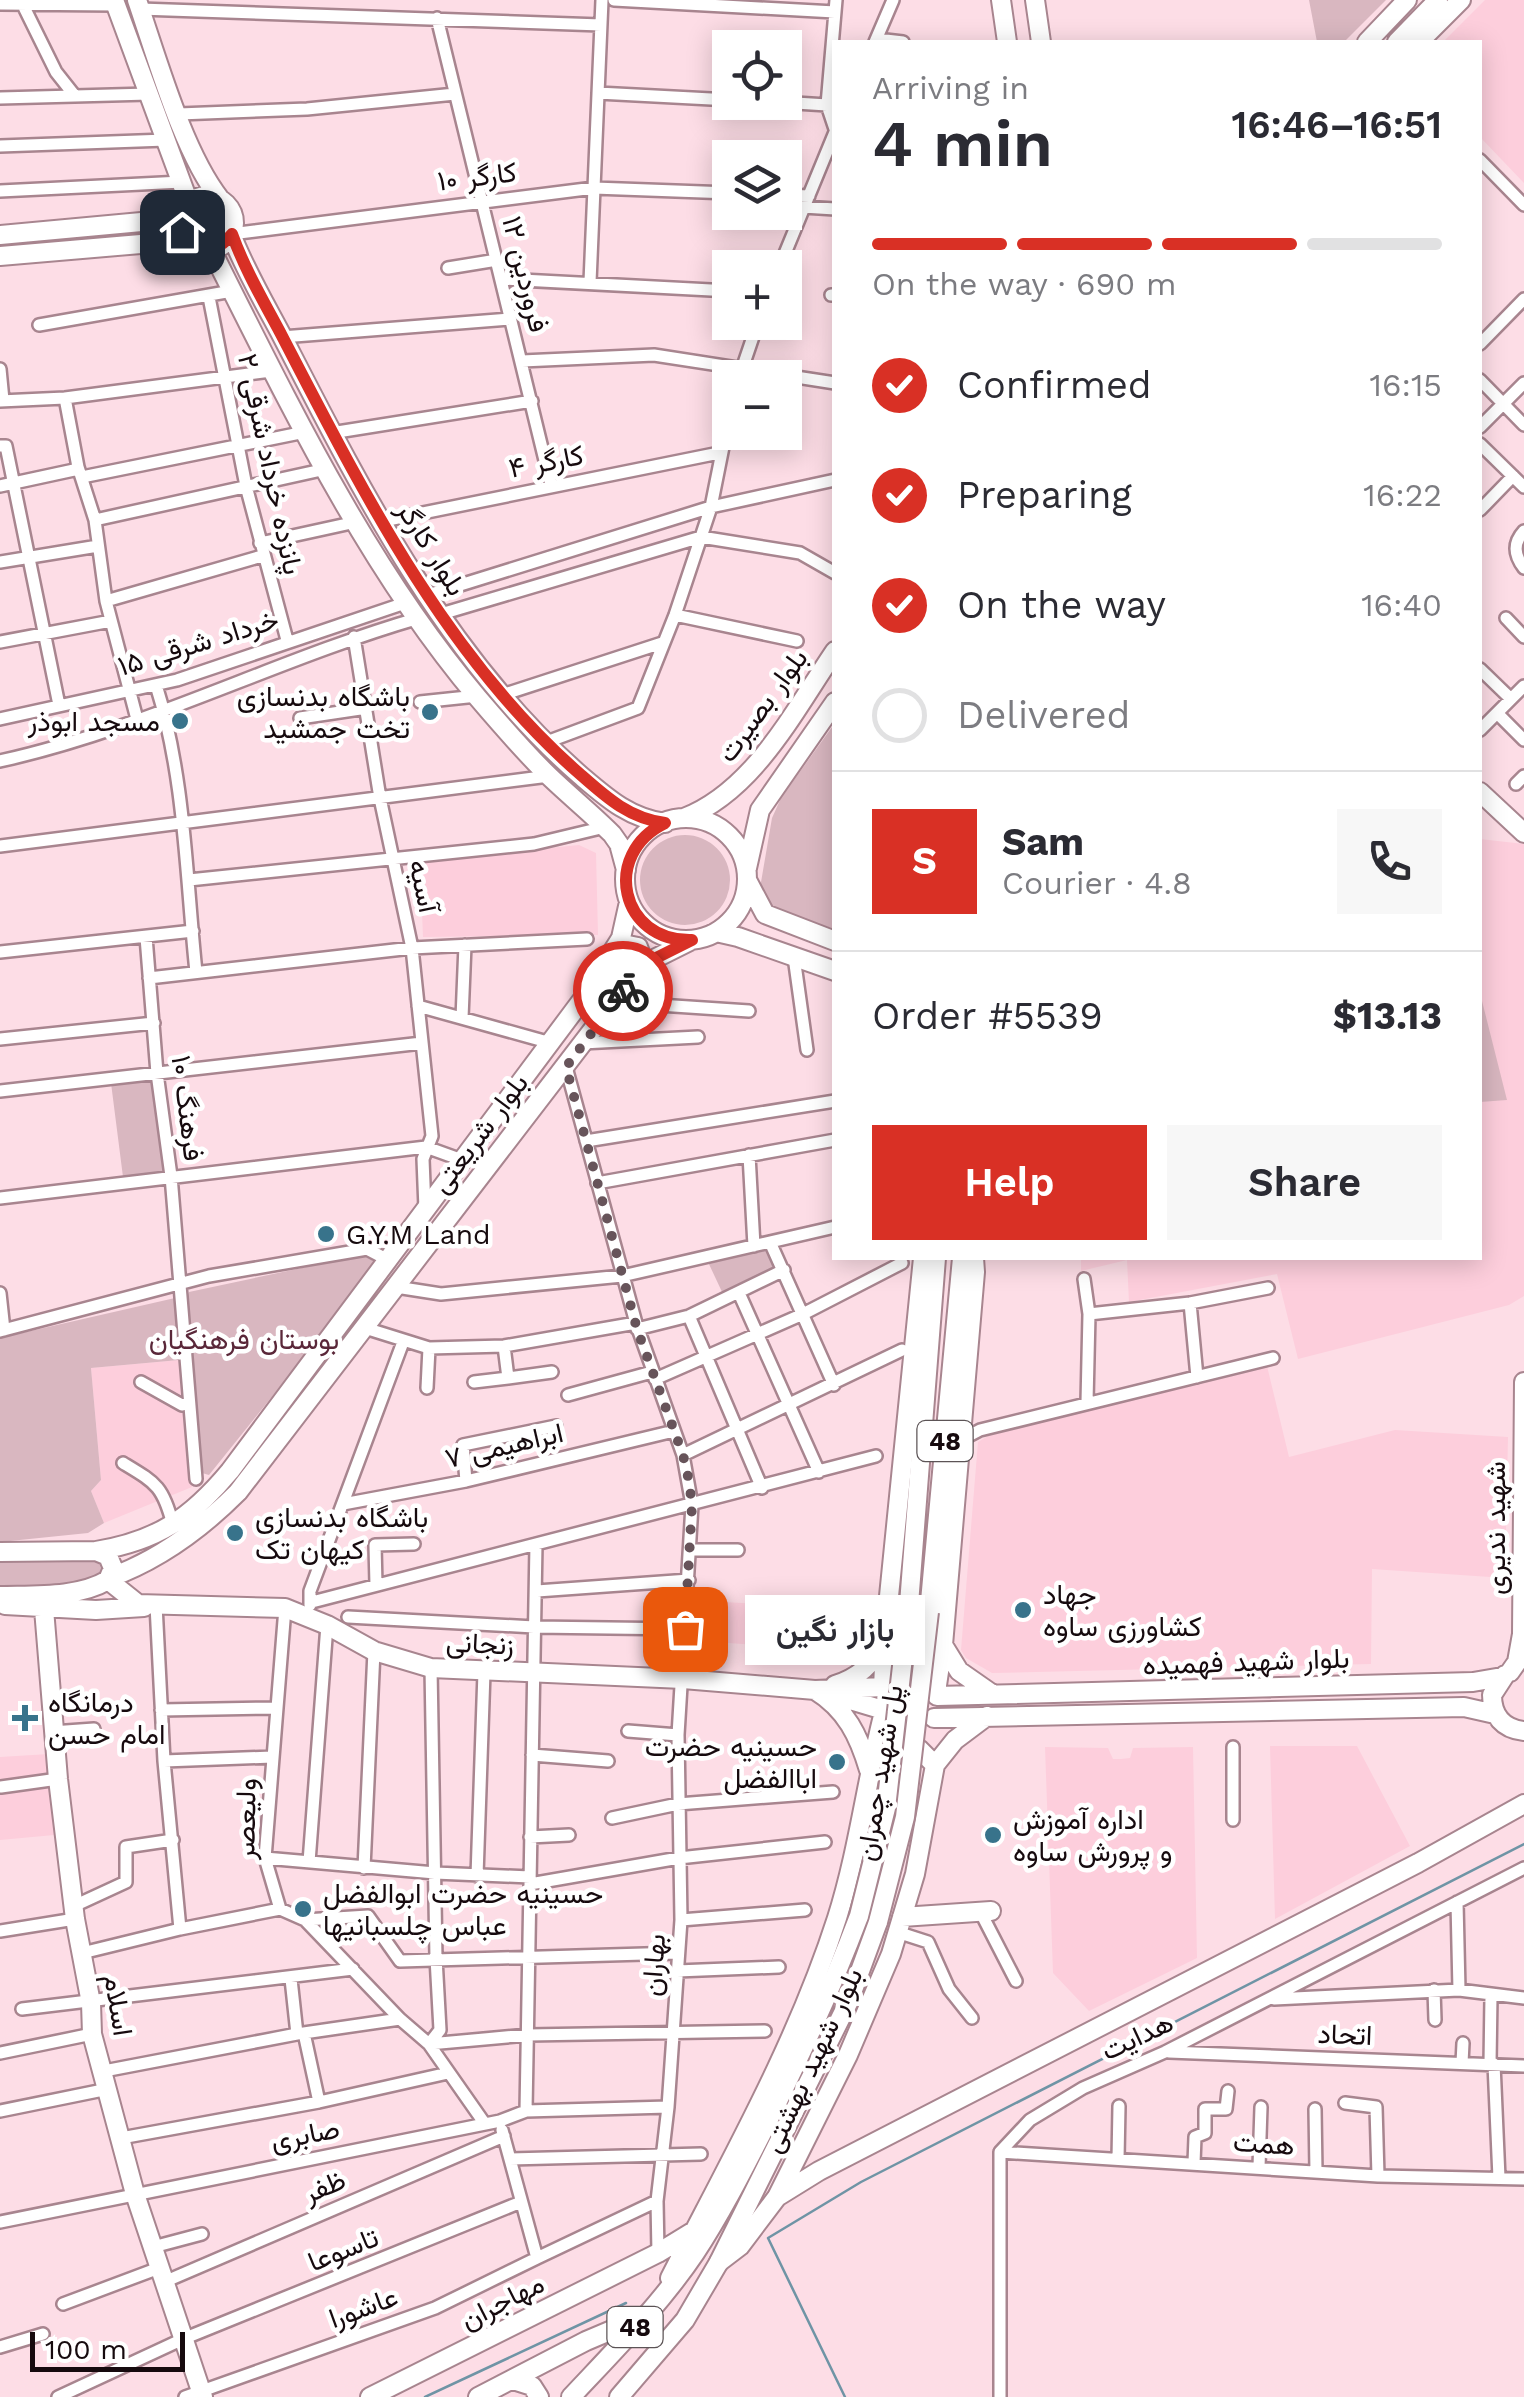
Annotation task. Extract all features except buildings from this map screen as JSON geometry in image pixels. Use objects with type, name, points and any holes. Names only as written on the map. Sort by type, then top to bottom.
[{"type":"main road","points":[[1000,0],[1008,40]]},
{"type":"main road","points":[[1035,0],[1041,40]]},
{"type":"main road","points":[[1368,40],[1407,0]]},
{"type":"main road","points":[[1399,40],[1438,0]]},
{"type":"main road","points":[[1422,40],[1461,0]]},
{"type":"main road","points":[[115,3],[182,182],[187,206],[180,224],[198,247]]},
{"type":"main road","points":[[0,256],[176,240],[198,247],[221,246],[232,234],[231,210],[207,183],[138,4]]},
{"type":"main road","points":[[0,234],[163,220],[204,196],[220,199]]},
{"type":"main road","name":"بلوار کارگر","points":[[232,234],[244,265],[331,433],[441,614],[544,743],[627,812],[645,820],[672,821]]},
{"type":"main road","name":"بلوار کارگر","points":[[198,247],[216,260],[326,470],[408,602],[477,696],[549,776],[619,844],[626,870]]},
{"type":"main road","name":"بلوار بصیرت","points":[[672,821],[706,809],[743,782],[832,655]]},
{"type":"main road","name":"بلوار بصیرت","points":[[747,877],[760,810],[832,706]]},
{"type":"main road","points":[[1482,794],[1524,832]]},
{"type":"main road","points":[[606,829],[618,829],[627,812]]},
{"type":"main road","points":[[747,877],[741,904],[726,925],[692,940],[650,929],[629,902],[626,870],[642,838],[672,821],[711,824],[729,836],[741,854],[765,914],[832,940]]},
{"type":"main road","name":"بلوار شریعتی","points":[[0,1552],[96,1551],[141,1540],[197,1508],[230,1471],[390,1261],[551,1043],[618,943],[629,902]]},
{"type":"main road","points":[[786,954],[773,943],[775,932],[790,926]]},
{"type":"main road","points":[[716,932],[832,970]]},
{"type":"main road","name":"بلوار شریعتی","points":[[0,1596],[78,1590],[109,1579],[194,1532],[238,1492],[614,1002],[645,966],[692,940]]},
{"type":"main road","points":[[618,943],[638,948],[645,966]]},
{"type":"main road","points":[[881,1713],[886,1627],[931,1261]]},
{"type":"main road","name":"پل شهید چمران","points":[[695,2253],[733,2188],[830,1994],[859,1916],[886,1808],[908,1621],[931,1261]]},
{"type":"main road","points":[[815,1690],[881,1713],[890,1726],[908,1732],[920,1730],[934,1718],[975,1272],[966,1262]]},
{"type":"main road","name":"پل شهید چمران","points":[[720,2262],[815,2072],[864,1963],[905,1817],[966,1262]]},
{"type":"main road","name":"شهید ندیری","points":[[1495,1714],[1492,1695],[1512,1673],[1522,1634],[1524,1382]]},
{"type":"main road","points":[[96,1551],[112,1561],[110,1596],[96,1610]]},
{"type":"main road","points":[[130,1598],[126,1581],[140,1565]]},
{"type":"main road","points":[[109,1579],[138,1604],[156,1605]]},
{"type":"main road","points":[[0,1604],[96,1610],[156,1605]]},
{"type":"main road","name":"زنجانی","points":[[156,1605],[300,1608],[374,1652],[431,1668],[683,1679],[815,1690]]},
{"type":"main road","name":"اسلام","points":[[44,1609],[52,1732],[92,2034],[196,2395]]},
{"type":"main road","points":[[886,1627],[896,1658],[907,1662],[929,1660],[943,1645]]},
{"type":"main road","points":[[815,1690],[862,1672],[876,1657],[886,1627]]},
{"type":"main road","points":[[943,1645],[959,1671],[992,1695]]},
{"type":"main road","points":[[815,1690],[884,1687],[895,1676],[911,1673],[926,1679],[937,1694]]},
{"type":"main road","name":"بلوار شهید فهمیده","points":[[937,1694],[1473,1682],[1512,1673]]},
{"type":"main road","points":[[815,1690],[832,1700],[846,1717],[869,1770]]},
{"type":"main road","name":"بلوار شهید فهمیده","points":[[934,1718],[1464,1707],[1495,1714]]},
{"type":"main road","name":"بلوار شهید بهشتی","points":[[659,2301],[786,2046],[816,1976],[851,1871],[881,1713]]},
{"type":"main road","points":[[1495,1714],[1506,1727],[1524,1732]]},
{"type":"main road","points":[[869,1770],[879,1755],[900,1746],[919,1748],[934,1766],[955,1740],[987,1716]]},
{"type":"main road","name":"بلوار شهید بهشتی","points":[[619,2397],[685,2320],[720,2262],[740,2246],[777,2197],[848,2056],[914,1874],[934,1766]]},
{"type":"main road","points":[[777,2197],[819,2171],[1418,1863],[1524,1804]]},
{"type":"main road","points":[[899,1924],[986,1912]]},
{"type":"main road","name":"مهاجران","points":[[370,2397],[658,2253],[694,2231]]},
{"type":"main road","points":[[658,2253],[659,2301]]},
{"type":"main road","name":"بلوار شهید بهشتی","points":[[570,2397],[659,2301],[695,2253]]},
{"type":"main road","points":[[478,2397],[645,2316]]},
{"type":"main road","points":[[513,2380],[532,2386],[539,2397]]},
{"type":"street","points":[[590,282],[602,0]]},
{"type":"street","points":[[614,0],[835,6],[833,40]]},
{"type":"street","points":[[876,40],[893,0]]},
{"type":"street","points":[[21,2],[56,72],[74,96]]},
{"type":"street","points":[[0,4],[115,3]]},
{"type":"street","points":[[138,4],[602,25]]},
{"type":"street","name":"۱۲ فروردین","points":[[436,18],[551,485]]},
{"type":"street","points":[[832,48],[828,105],[832,120]]},
{"type":"street","points":[[598,93],[712,99]]},
{"type":"street","points":[[0,98],[149,94]]},
{"type":"street","points":[[179,114],[307,109],[455,94]]},
{"type":"street","points":[[802,103],[828,105]]},
{"type":"street","points":[[786,250],[832,138]]},
{"type":"street","points":[[0,146],[166,140]]},
{"type":"street","points":[[1482,162],[1524,205]]},
{"type":"street","points":[[0,191],[182,182]]},
{"type":"street","name":"کارگر ۱۰","points":[[232,234],[594,188],[712,192]]},
{"type":"street","points":[[802,201],[832,208]]},
{"type":"street","points":[[448,268],[496,260]]},
{"type":"street","points":[[501,278],[712,290]]},
{"type":"street","points":[[39,325],[232,291]]},
{"type":"street","name":"پانزده خرداد شرقی ۲","points":[[210,296],[246,486],[287,640]]},
{"type":"street","points":[[1482,342],[1524,299]]},
{"type":"street","points":[[282,337],[510,319]]},
{"type":"street","points":[[522,361],[654,355],[712,368]]},
{"type":"street","points":[[0,370],[2,400],[65,398],[272,370]]},
{"type":"street","points":[[802,379],[832,382]]},
{"type":"street","points":[[1482,382],[1524,425]]},
{"type":"street","points":[[1482,425],[1524,383]]},
{"type":"street","points":[[65,398],[94,520],[106,601],[138,722]]},
{"type":"street","points":[[331,433],[532,402]]},
{"type":"street","points":[[0,486],[305,432]]},
{"type":"street","points":[[3,446],[59,705]]},
{"type":"street","points":[[1482,446],[1520,479],[1482,508]]},
{"type":"street","points":[[544,743],[638,708],[675,615],[711,506],[720,450]]},
{"type":"street","name":"کارگر ۴","points":[[383,521],[719,454]]},
{"type":"street","points":[[94,520],[326,470]]},
{"type":"street","points":[[428,594],[711,506],[832,481]]},
{"type":"street","points":[[106,601],[356,522]]},
{"type":"street","points":[[1524,531],[1516,540],[1524,568]]},
{"type":"street","points":[[441,614],[701,537],[800,553],[832,571]]},
{"type":"street","points":[[0,562],[98,546]]},
{"type":"street","name":"۱۵ خرداد شرقی","points":[[0,719],[156,686],[408,602]]},
{"type":"street","points":[[675,615],[797,641]]},
{"type":"street","name":"۱۵ خرداد شرقی","points":[[0,761],[50,750],[138,722],[354,637],[419,618]]},
{"type":"street","points":[[1506,618],[1524,637]]},
{"type":"street","points":[[0,642],[111,621]]},
{"type":"street","name":"آسیه","points":[[354,637],[380,798],[412,948],[432,1136],[423,1159],[424,1213]]},
{"type":"street","points":[[502,695],[662,644]]},
{"type":"street","points":[[1482,671],[1510,699]]},
{"type":"street","points":[[156,686],[182,821],[196,972]]},
{"type":"street","points":[[1482,727],[1524,686]]},
{"type":"street","points":[[420,702],[477,696]]},
{"type":"street","points":[[300,718],[367,708]]},
{"type":"street","points":[[1497,714],[1524,740]]},
{"type":"street","points":[[0,846],[549,776]]},
{"type":"street","points":[[188,880],[534,844],[606,829]]},
{"type":"street","points":[[0,952],[193,931]]},
{"type":"street","name":"فرهنگ ۱۰","points":[[146,937],[196,1478]]},
{"type":"street","points":[[149,978],[412,948],[587,940]]},
{"type":"street","points":[[462,1018],[466,945]]},
{"type":"street","points":[[786,954],[807,1050]]},
{"type":"street","points":[[614,1002],[749,1010]]},
{"type":"street","points":[[418,1006],[551,1043]]},
{"type":"street","points":[[0,1039],[154,1023]]},
{"type":"street","points":[[582,1043],[698,1037]]},
{"type":"street","points":[[0,1091],[422,1043]]},
{"type":"street","name":"بهاران","points":[[566,1067],[636,1326],[683,1455],[692,1505],[678,1735],[681,1920],[658,2202],[658,2253]]},
{"type":"street","points":[[543,1094],[560,1093],[575,1100]]},
{"type":"street","points":[[586,1141],[832,1101]]},
{"type":"street","points":[[596,1183],[832,1141]]},
{"type":"street","points":[[0,1198],[426,1147],[462,1160]]},
{"type":"street","points":[[748,1155],[754,1246]]},
{"type":"street","points":[[396,1287],[441,1294],[622,1276],[832,1228]]},
{"type":"street","points":[[770,1242],[834,1385]]},
{"type":"street","points":[[0,1294],[2,1330],[209,1276],[368,1249],[390,1261]]},
{"type":"street","points":[[568,1395],[653,1375],[706,1357],[803,1314],[902,1263]]},
{"type":"street","points":[[364,1328],[430,1348],[504,1346],[689,1316],[784,1270]]},
{"type":"street","points":[[1084,1279],[1089,1314],[1086,1402]]},
{"type":"street","points":[[1089,1314],[1190,1304],[1268,1288]]},
{"type":"street","points":[[739,1293],[819,1472]]},
{"type":"street","points":[[1190,1304],[1197,1376]]},
{"type":"street","points":[[689,1316],[762,1488]]},
{"type":"street","name":"ولیعصر","points":[[280,1909],[265,1858],[275,1708],[300,1608],[310,1591],[402,1342]]},
{"type":"street","points":[[504,1346],[508,1378]]},
{"type":"street","points":[[427,1388],[430,1348]]},
{"type":"street","points":[[683,1455],[902,1350]]},
{"type":"street","points":[[961,1440],[980,1430],[1086,1402],[1273,1358]]},
{"type":"street","points":[[474,1382],[552,1372]]},
{"type":"street","points":[[140,1382],[182,1404],[188,1403]]},
{"type":"street","points":[[466,1481],[463,1444],[556,1426]]},
{"type":"street","name":"ابراهیمی ۷","points":[[343,1504],[466,1481],[674,1432]]},
{"type":"street","points":[[300,1608],[876,1456]]},
{"type":"street","points":[[123,1463],[157,1484],[166,1497],[173,1525]]},
{"type":"street","points":[[376,1585],[375,1546],[414,1544]]},
{"type":"street","points":[[526,2111],[536,1544]]},
{"type":"street","points":[[690,1550],[738,1550]]},
{"type":"street","points":[[537,1591],[689,1580]]},
{"type":"street","points":[[156,1605],[164,1760],[180,1929]]},
{"type":"street","points":[[832,1610],[886,1627]]},
{"type":"street","points":[[348,1617],[534,1627],[685,1629]]},
{"type":"street","points":[[309,1862],[327,1625]]},
{"type":"street","points":[[364,1868],[374,1652]]},
{"type":"street","points":[[429,2044],[440,2030],[431,1668]]},
{"type":"street","points":[[476,1876],[484,1672]]},
{"type":"street","points":[[161,1710],[275,1708]]},
{"type":"street","points":[[52,1732],[94,1728]]},
{"type":"street","points":[[628,1731],[678,1735]]},
{"type":"street","points":[[1233,1747],[1233,1820]]},
{"type":"street","points":[[532,1756],[608,1761]]},
{"type":"street","points":[[164,1760],[272,1757]]},
{"type":"street","points":[[1,1787],[58,1780]]},
{"type":"street","points":[[612,1818],[678,1804],[832,1792]]},
{"type":"street","points":[[530,1837],[569,1835]]},
{"type":"street","points":[[0,1931],[75,1912],[126,1882],[126,1847],[172,1840]]},
{"type":"street","points":[[265,1858],[530,1881],[679,1858],[826,1842]]},
{"type":"street","name":"هدایت","points":[[1000,2152],[1030,2120],[1083,2088],[1165,2052],[1524,1868]]},
{"type":"street","points":[[1457,1902],[1459,1990]]},
{"type":"street","points":[[82,1953],[280,1909],[305,1920],[429,2044],[485,2124]]},
{"type":"street","points":[[681,1920],[805,1910]]},
{"type":"street","points":[[986,1912],[1016,1981]]},
{"type":"street","points":[[305,1920],[368,1916],[400,1961],[678,1953]]},
{"type":"street","points":[[899,1924],[928,1942],[949,1989],[972,2018]]},
{"type":"street","points":[[677,1971],[779,1968]]},
{"type":"street","points":[[22,2009],[91,2004],[353,1969]]},
{"type":"street","points":[[291,1979],[300,2034],[320,2102]]},
{"type":"street","points":[[1434,1990],[1435,2020]]},
{"type":"street","points":[[1267,2000],[1434,1990],[1524,1998]]},
{"type":"street","points":[[1491,1996],[1489,2032],[1499,2178]]},
{"type":"street","points":[[0,2112],[106,2080],[300,2034],[400,2019]]},
{"type":"street","points":[[429,2044],[528,2035],[765,2031]]},
{"type":"street","points":[[0,2053],[92,2034]]},
{"type":"street","points":[[1462,2063],[1463,2043]]},
{"type":"street","name":"اتحاد","points":[[1165,2052],[1524,2066]]},
{"type":"street","points":[[120,2138],[320,2102],[448,2073]]},
{"type":"street","points":[[1194,2163],[1195,2138],[1205,2133],[1205,2109],[1226,2109],[1228,2091]]},
{"type":"street","points":[[1345,2103],[1376,2106],[1378,2176]]},
{"type":"street","points":[[1118,2158],[1119,2106]]},
{"type":"street","name":"صابری","points":[[0,2222],[500,2121],[526,2111],[668,2107]]},
{"type":"street","points":[[1260,2168],[1262,2107]]},
{"type":"street","points":[[1315,2109],[1316,2172]]},
{"type":"street","points":[[500,2121],[537,2258]]},
{"type":"street","name":"ظفر","points":[[63,2304],[161,2275],[504,2136]]},
{"type":"street","points":[[1000,2152],[1000,2397]]},
{"type":"street","name":"همت","points":[[1000,2152],[1378,2176],[1524,2179]]},
{"type":"street","points":[[510,2159],[701,2154]]},
{"type":"street","name":"تاسوعا","points":[[58,2397],[183,2340],[521,2202]]},
{"type":"street","name":"عاشورا","points":[[196,2395],[434,2308],[658,2202]]},
{"type":"street","points":[[153,2248],[202,2234]]},
{"type":"street","points":[[0,2347],[43,2334]]},
{"type":"shaded area","points":[[1485,0],[1524,0],[1524,183],[1482,139],[1482,40],[1445,40]]},
{"type":"shaded area","points":[[1482,839],[1524,844],[1524,1296],[1509,1305],[1298,1359],[1277,1274],[1129,1302],[1127,1260],[1482,1260]]},
{"type":"shaded area","points":[[579,845],[596,853],[598,935],[423,937],[420,861]]},
{"type":"shaded area","points":[[1081,1260],[1127,1260],[1081,1271]]},
{"type":"shaded area","points":[[179,1360],[192,1487],[104,1523],[91,1491],[101,1480],[91,1368]]},
{"type":"shaded area","points":[[1267,1366],[1289,1457],[1395,1430],[1508,1437],[1505,1578],[1372,1569],[1371,1664],[992,1673],[966,1658],[961,1650],[978,1442],[988,1436]]},
{"type":"shaded area","points":[[707,1601],[775,1605],[772,1646],[728,1643],[727,1654],[704,1652]]},
{"type":"shaded area","points":[[1270,1746],[1357,1746],[1410,1846],[1275,1919]]},
{"type":"shaded area","points":[[1045,1747],[1108,1748],[1113,1759],[1121,1759],[1130,1758],[1133,1748],[1193,1747],[1197,1958],[1089,2011],[1053,1973]]},
{"type":"shaded area","points":[[49,1754],[54,1835],[0,1840],[0,1757]]},
{"type":"green space","points":[[1309,0],[1386,0],[1346,40],[1317,40]]},
{"type":"green space","points":[[832,727],[832,928],[770,906],[760,888],[772,818],[781,798]]},
{"type":"green space","points":[[685,835],[702,838],[717,848],[727,863],[727,897],[717,912],[702,922],[685,925],[668,922],[653,912],[643,897],[640,880],[643,863],[653,848],[668,838]]},
{"type":"green space","points":[[1482,1001],[1507,1100],[1482,1102]]},
{"type":"green space","points":[[153,1078],[166,1172],[123,1177],[111,1083]]},
{"type":"green space","points":[[769,1247],[778,1268],[723,1294],[708,1262]]},
{"type":"green space","name":"بوستان فرهنگیان","points":[[367,1254],[377,1266],[209,1475],[202,1473],[184,1303],[189,1292]]},
{"type":"green space","points":[[175,1298],[179,1360],[91,1368],[101,1480],[91,1491],[104,1523],[88,1533],[0,1542],[0,1338]]},
{"type":"green space","points":[[95,1558],[105,1564],[103,1575],[77,1583],[0,1589],[0,1559]]},
{"type":"waterway","points":[[845,2397],[768,2238],[861,2182],[1524,1844]]},
{"type":"waterway","points":[[425,2397],[626,2303]]},
{"type":"way so far","points":[[623,991],[566,1067],[637,1329],[689,1481],[692,1505],[685,1629]]},
{"type":"place","name":"باشگاه بدنسازی تخت جمشید","points":[[430,712]]},
{"type":"place","name":"مسجد ابوذر","points":[[180,721]]},
{"type":"place","name":"G.Y.M Land","points":[[326,1234]]},
{"type":"place","name":"باشگاه بدنسازی کیهان تک","points":[[235,1533]]},
{"type":"place","name":"جهاد کشاورزی ساوه","points":[[1023,1610]]},
{"type":"place","name":"بازار نگین","points":[[685,1629]]},
{"type":"place","name":"درمانگاه امام حسن","points":[[25,1718]]},
{"type":"place","name":"حسینیه حضرت اباالفضل","points":[[837,1762]]},
{"type":"place","name":"اداره آموزش و پرورش ساوه","points":[[993,1835]]},
{"type":"place","name":"حسینیه حضرت ابوالفضل عباس چلسبانیها","points":[[303,1909]]},
{"type":"route","points":[[182,232],[191,244],[206,250],[221,246],[232,234],[321,414],[404,559],[502,695],[544,743],[600,792],[634,816],[665,823],[642,838],[632,852],[626,870],[627,894],[638,917],[650,929],[692,940],[652,960],[623,991]]}]
